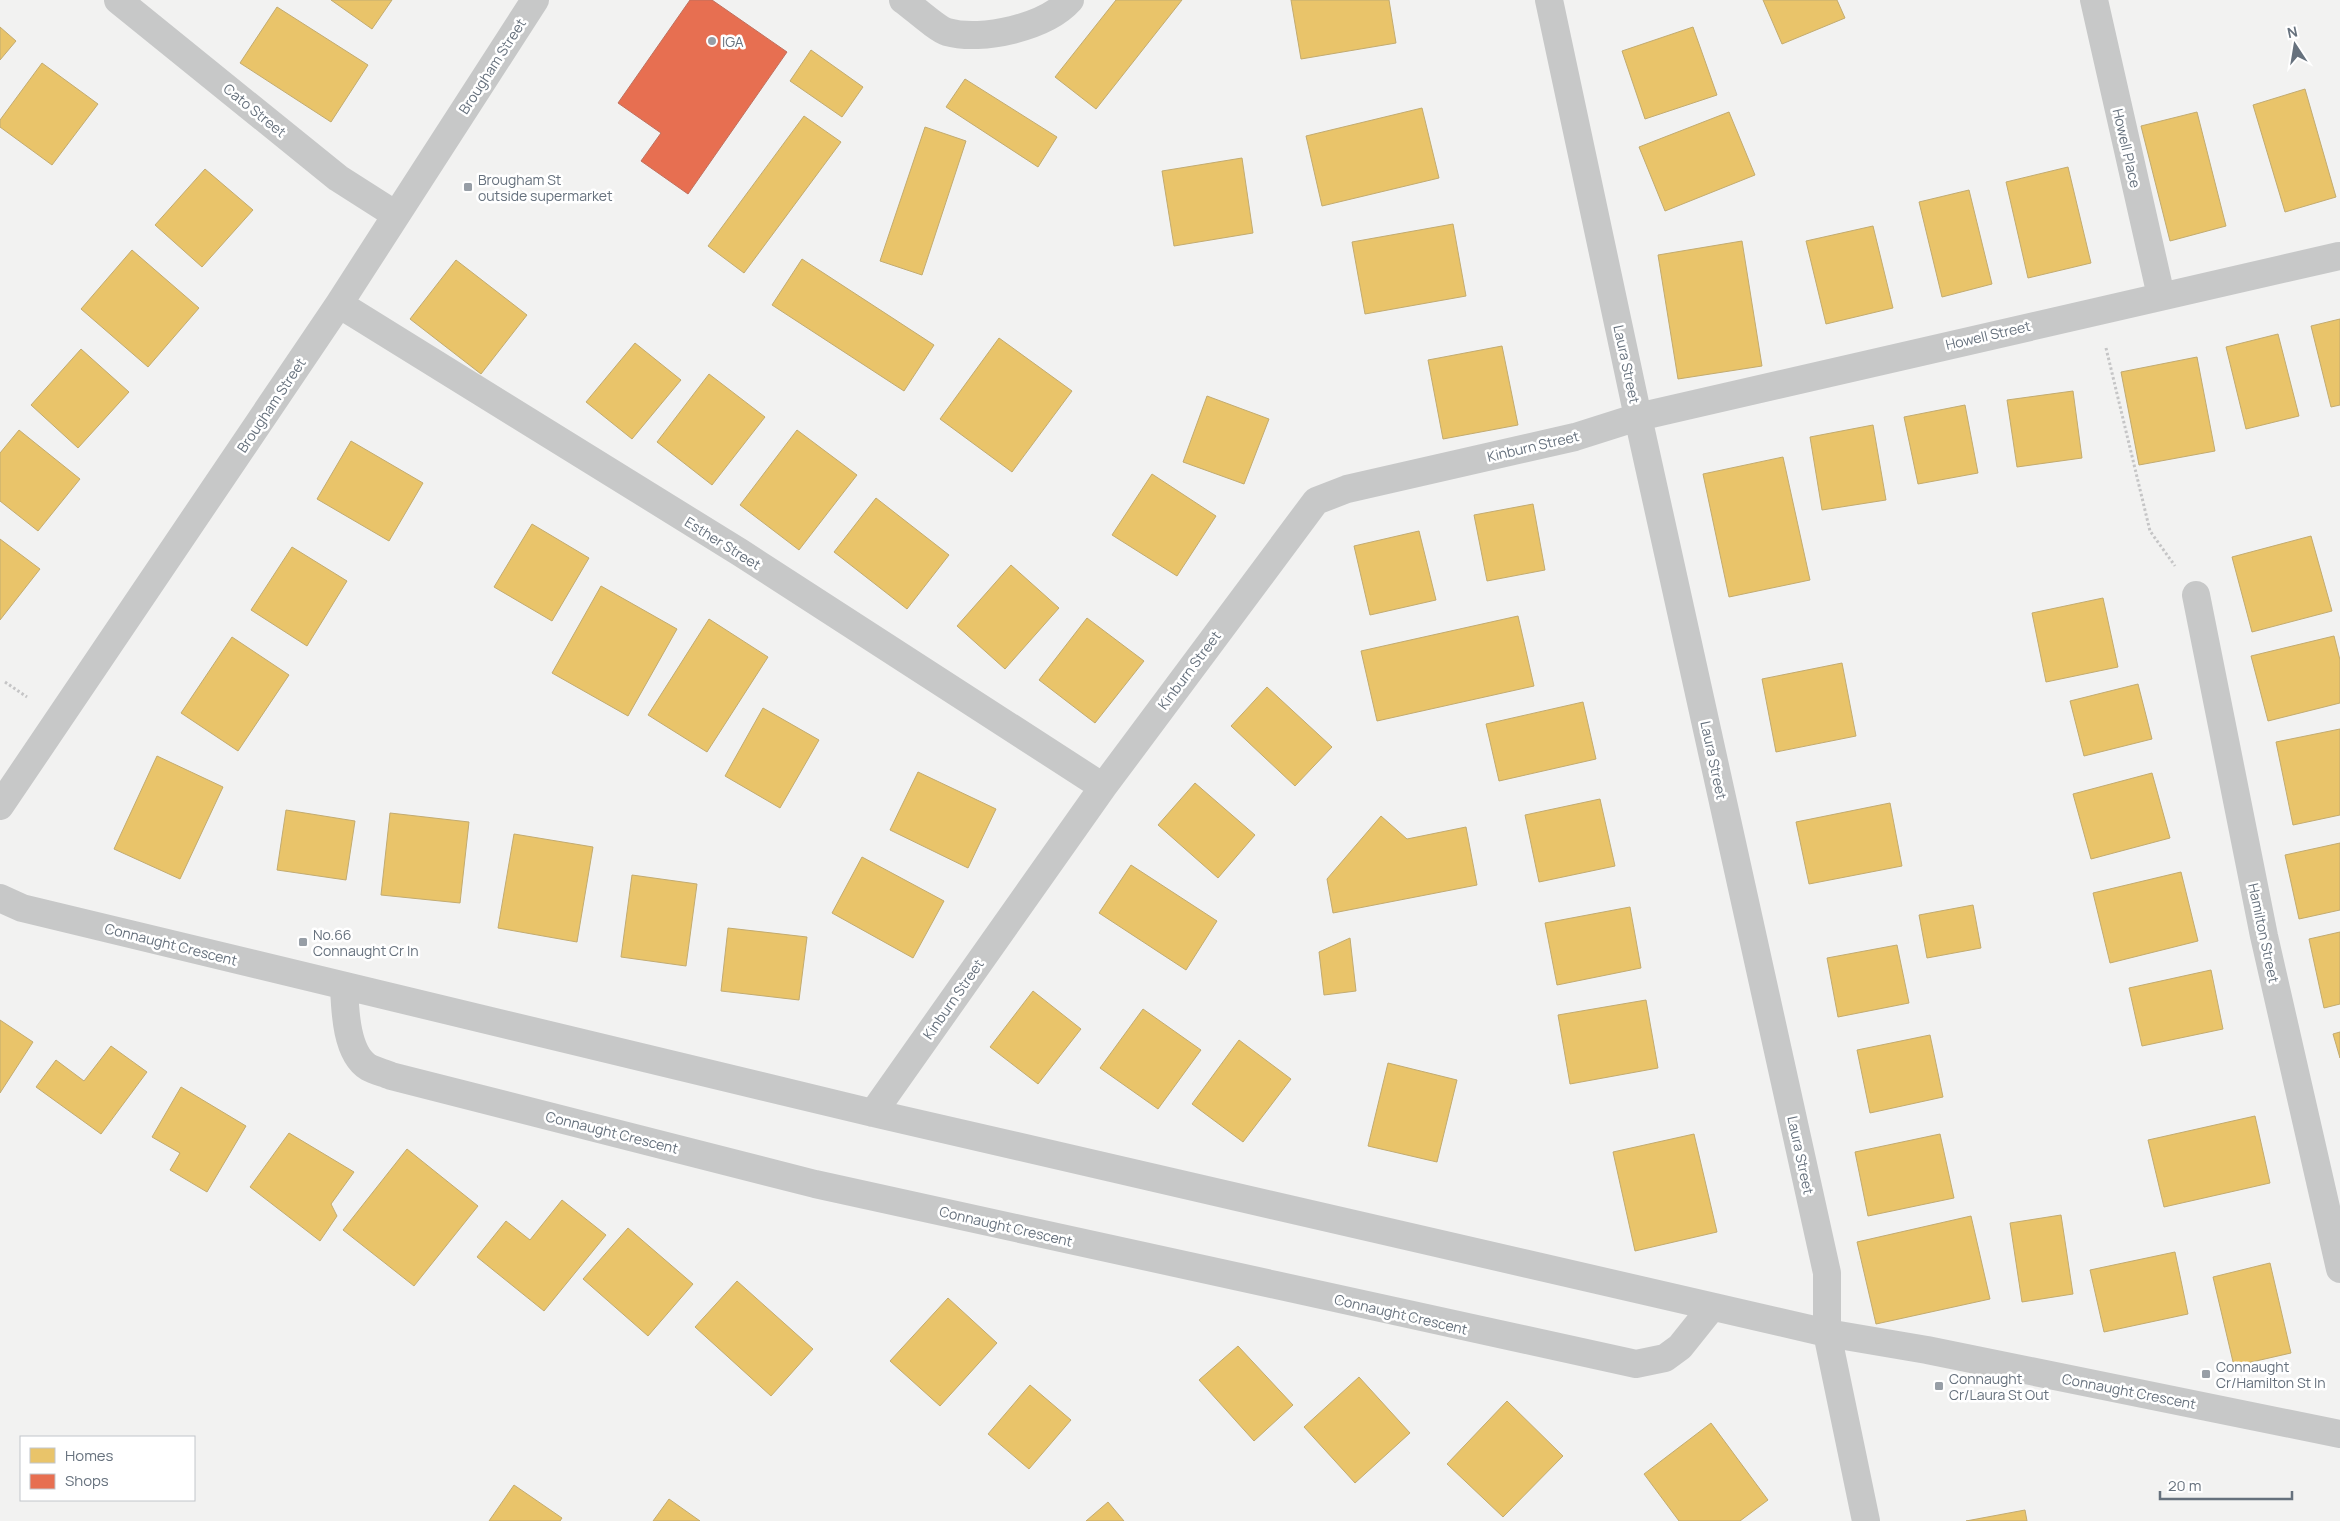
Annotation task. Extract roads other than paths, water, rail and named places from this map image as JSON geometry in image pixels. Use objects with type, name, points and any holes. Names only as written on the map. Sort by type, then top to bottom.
[{"type":"street","name":"Cato Street","points":[[118,0],[338,178],[396,215]]},
{"type":"street","name":"Brougham Street","points":[[0,806],[339,304],[535,0]]},
{"type":"street","points":[[903,0],[946,32],[977,35],[1036,23],[1062,9],[1070,0]]},
{"type":"street","name":"Laura Street","points":[[1549,0],[1638,417],[1827,1273],[1827,1333],[1866,1521]]},
{"type":"street","name":"Howell Place","points":[[2094,0],[2161,296]]},
{"type":"street","name":"Howell Street","points":[[1638,417],[2097,310],[2340,256]]},
{"type":"street","name":"Esther Street","points":[[339,304],[741,553],[1103,787]]},
{"type":"street","name":"Kinburn Street","points":[[873,1113],[1103,787],[1316,501],[1346,489],[1575,437],[1638,417]]},
{"type":"street","name":"Hamilton Street","points":[[2196,595],[2264,936],[2340,1269]]},
{"type":"street","name":"Connaught Crescent","points":[[0,898],[22,908],[873,1113],[1827,1333],[1927,1350],[2340,1434]]},
{"type":"street","name":"Connaught Crescent","points":[[344,986],[346,1024],[350,1039],[367,1067],[391,1076],[815,1184],[1636,1364],[1665,1358],[1680,1346],[1712,1306]]},
{"type":"place","name":"IGA","points":[[712,41]]},
{"type":"place","name":"Brougham St outside supermarket","points":[[468,187]]},
{"type":"place","name":"No.66 Connaught Cr In","points":[[303,942]]},
{"type":"place","name":"Connaught Cr/Hamilton St In","points":[[2206,1374]]},
{"type":"place","name":"Connaught Cr/Laura St Out","points":[[1939,1386]]}]
